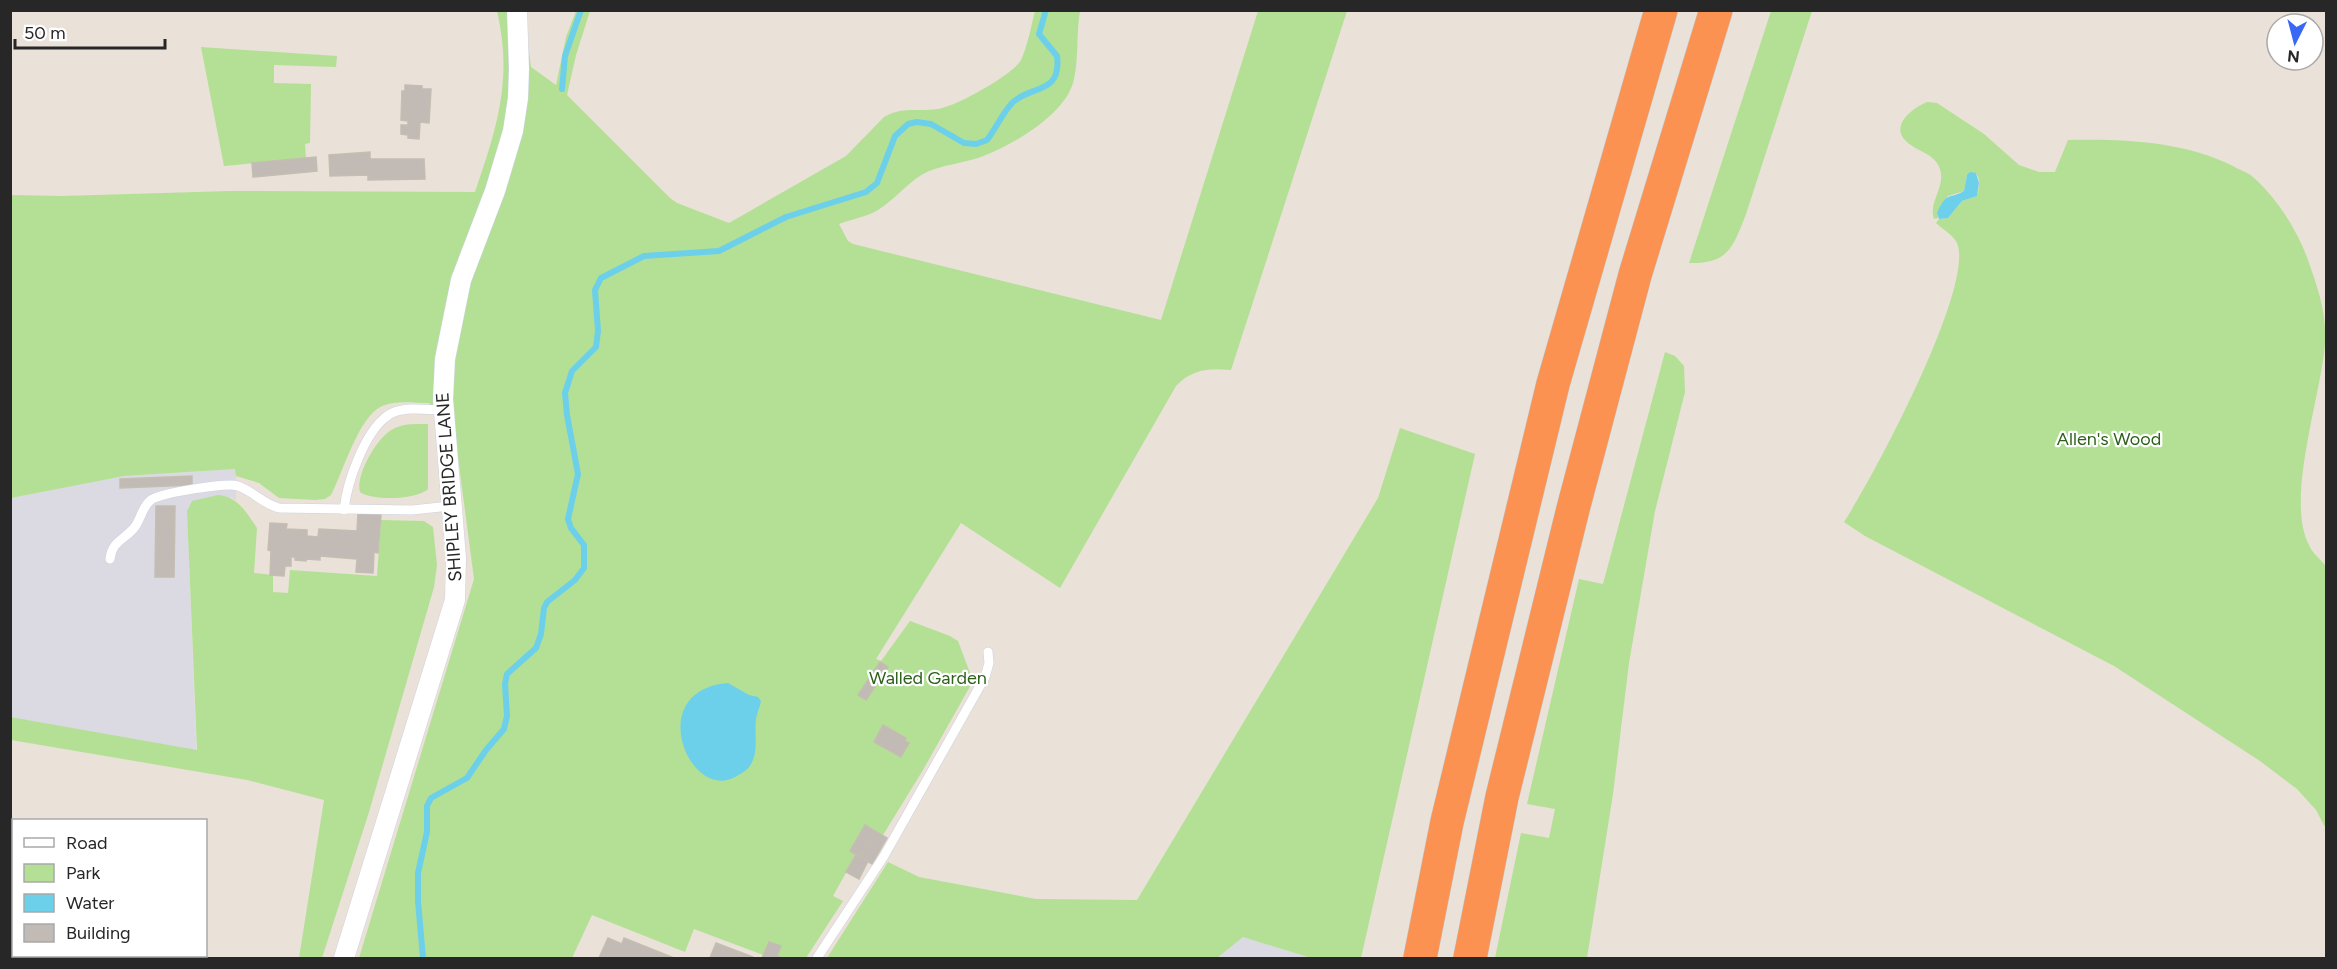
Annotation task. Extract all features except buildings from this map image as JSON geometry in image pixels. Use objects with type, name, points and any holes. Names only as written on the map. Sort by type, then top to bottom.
[{"type":"highway","points":[[1420,958],[1447,822],[1553,384],[1661,10]]},
{"type":"highway","points":[[1470,958],[1502,797],[1573,509],[1635,275],[1716,10]]},
{"type":"street","name":"SHIPLEY BRIDGE LANE","points":[[344,958],[451,614],[457,572],[443,410],[444,365],[461,280],[495,191],[515,123],[519,69],[517,10]]},
{"type":"lane","points":[[344,510],[348,486],[355,465],[382,421],[398,411],[443,410]]},
{"type":"lane","points":[[110,559],[114,545],[134,528],[148,502],[165,495],[231,484],[279,508],[426,510],[450,506]]},
{"type":"lane","points":[[817,958],[879,864],[980,687],[988,668],[988,652]]},
{"type":"shaded area","points":[[236,469],[236,501],[231,497],[187,511],[197,767],[11,727],[11,498],[124,476]]},
{"type":"shaded area","points":[[1243,937],[1311,958],[1217,958]]},
{"type":"green space","name":"Walled Garden","points":[[497,11],[511,11],[513,44],[528,43],[531,67],[556,85],[566,37],[576,11],[590,11],[576,55],[567,95],[670,198],[677,203],[729,223],[846,156],[884,117],[904,110],[931,110],[946,107],[996,82],[1021,60],[1035,11],[1080,11],[1074,79],[1069,92],[1049,117],[1020,138],[991,153],[929,171],[915,179],[878,210],[839,224],[848,241],[853,244],[1161,320],[1258,11],[1347,11],[1231,370],[1201,371],[1188,376],[1176,386],[1060,588],[961,523],[876,659],[881,661],[910,621],[958,641],[973,681],[883,835],[865,825],[850,851],[856,855],[833,896],[843,901],[806,958],[771,958],[694,929],[685,952],[592,915],[572,958],[359,958],[474,579],[454,427],[429,403],[393,403],[373,412],[358,433],[331,495],[325,499],[279,498],[259,483],[236,476],[235,469],[124,476],[11,498],[11,195],[62,196],[230,191],[475,192],[496,125],[500,103],[503,81],[502,36]],"holes":[[[880,662],[888,667],[865,700],[858,695]],[[884,725],[906,738],[905,741],[909,744],[901,757],[874,741]]]},
{"type":"green space","points":[[1771,11],[1812,11],[1737,236],[1728,251],[1721,257],[1702,263],[1689,263]]},
{"type":"green space","points":[[201,47],[337,56],[336,67],[274,65],[274,83],[311,84],[310,143],[305,144],[306,158],[224,166]]},
{"type":"green space","name":"Allen's Wood","points":[[1927,102],[1937,103],[1984,134],[2019,165],[2039,172],[2055,172],[2068,140],[2131,141],[2194,151],[2253,177],[2278,205],[2292,226],[2315,281],[2323,311],[2325,333],[2322,366],[2302,475],[2301,502],[2303,526],[2309,545],[2326,566],[2326,829],[2316,810],[2297,789],[2260,761],[2114,666],[1865,536],[1844,522],[1876,467],[1917,386],[1950,303],[1958,270],[1958,246],[1952,236],[1936,223],[1939,219],[1948,218],[1962,201],[1977,196],[1978,176],[1976,173],[1967,175],[1964,191],[1948,196],[1939,210],[1938,218],[1934,219],[1933,207],[1941,182],[1940,169],[1931,157],[1908,143],[1900,131],[1909,113]]},
{"type":"green space","points":[[1665,352],[1675,356],[1684,366],[1685,392],[1655,511],[1629,663],[1613,794],[1587,958],[1495,958],[1521,833],[1549,838],[1555,809],[1527,804],[1579,579],[1603,584]]},
{"type":"green space","points":[[428,424],[428,489],[422,493],[394,498],[374,497],[360,492],[359,485],[364,466],[375,447],[388,432],[399,426]]},
{"type":"green space","points":[[1400,428],[1475,454],[1361,958],[1311,958],[1243,937],[1217,958],[827,958],[888,862],[919,877],[1036,899],[1137,900],[1378,498]]},
{"type":"green space","points":[[218,495],[231,498],[236,502],[257,528],[254,573],[273,575],[273,592],[288,593],[290,570],[377,576],[381,520],[424,521],[433,527],[437,565],[434,587],[369,812],[322,958],[299,958],[324,800],[247,780],[11,740],[10,717],[197,750],[187,511],[192,501]]},
{"type":"water","points":[[1970,172],[1976,173],[1979,183],[1977,196],[1962,201],[1948,218],[1939,219],[1937,213],[1943,202],[1948,197],[1964,191],[1967,175]]},
{"type":"water","points":[[728,683],[749,695],[758,697],[761,701],[756,719],[756,748],[751,764],[737,776],[720,781],[704,775],[691,761],[683,743],[681,723],[687,705],[702,690]]},
{"type":"waterway","points":[[562,89],[565,56],[581,10]]},
{"type":"waterway","points":[[423,958],[418,873],[427,832],[427,806],[431,798],[467,778],[504,729],[507,716],[505,684],[507,674],[536,648],[547,602],[575,580],[584,568],[584,545],[571,528],[568,519],[578,474],[565,393],[572,371],[596,347],[598,331],[595,290],[601,278],[644,256],[719,251],[786,217],[866,192],[877,183],[895,136],[908,124],[917,122],[931,124],[964,143],[976,144],[987,140],[1012,103],[1019,97],[1050,83],[1055,77],[1057,56],[1039,34],[1046,10]]}]
